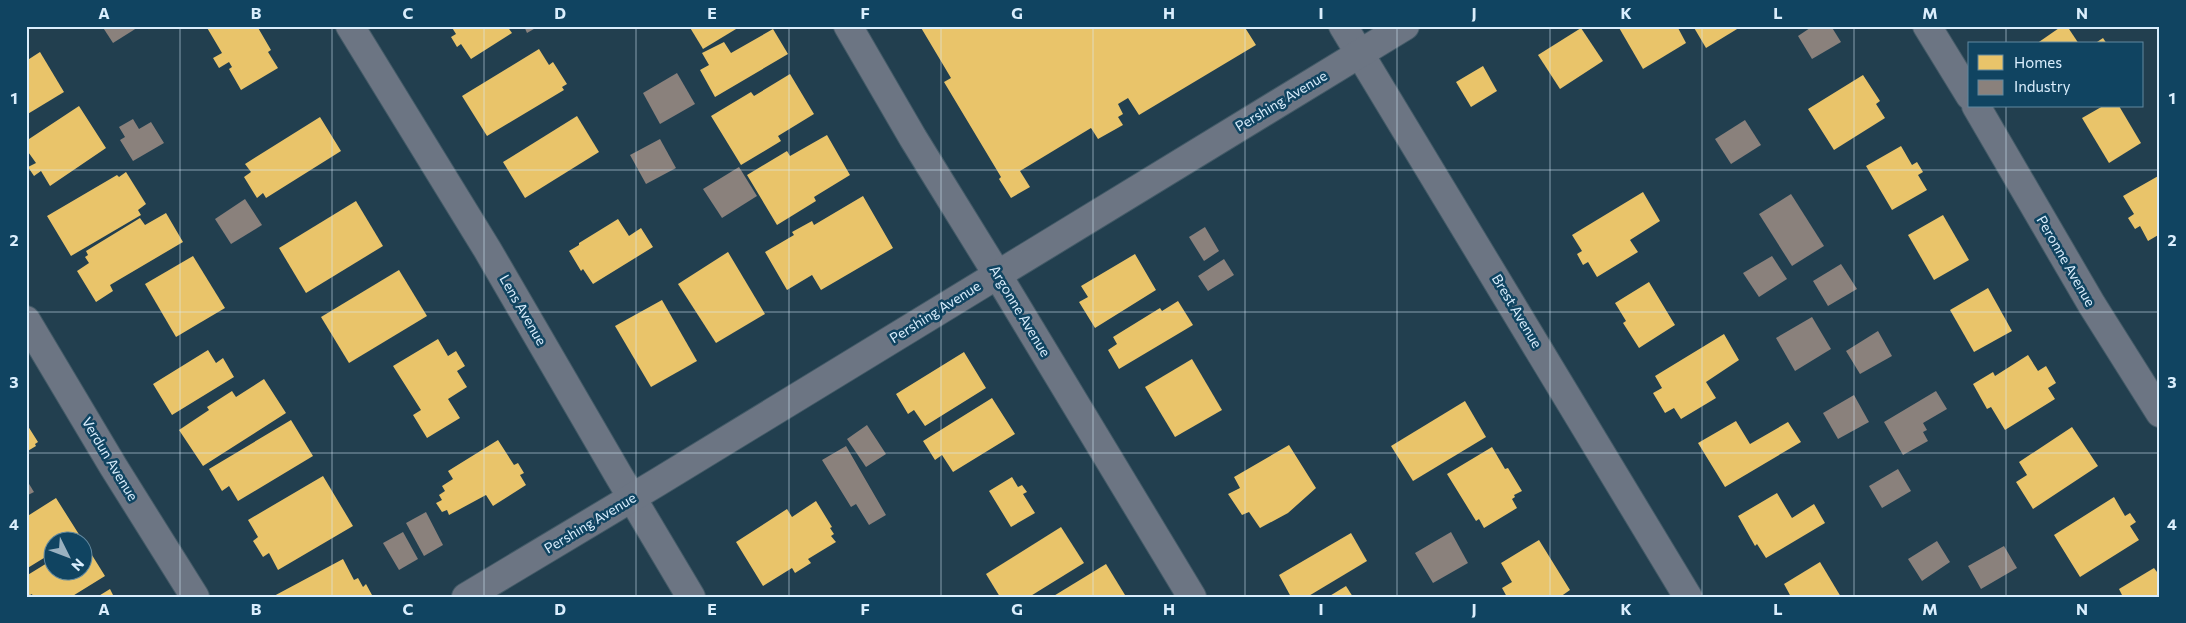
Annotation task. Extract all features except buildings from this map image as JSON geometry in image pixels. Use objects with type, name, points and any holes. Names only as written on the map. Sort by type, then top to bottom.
[{"type":"street","name":"Lens Avenue","points":[[350,26],[487,250],[692,597]]},
{"type":"street","name":"Argonne Avenue","points":[[848,26],[913,138],[1192,597]]},
{"type":"street","name":"Brest Avenue","points":[[1343,26],[1688,597]]},
{"type":"street","name":"Pershing Avenue","points":[[466,597],[632,498],[1405,26]]},
{"type":"street","points":[[1927,26],[1968,93]]},
{"type":"street","name":"Peronne Avenue","points":[[1977,108],[2092,305],[2160,413]]},
{"type":"street","name":"Verdun Avenue","points":[[26,320],[113,466],[195,597]]}]
